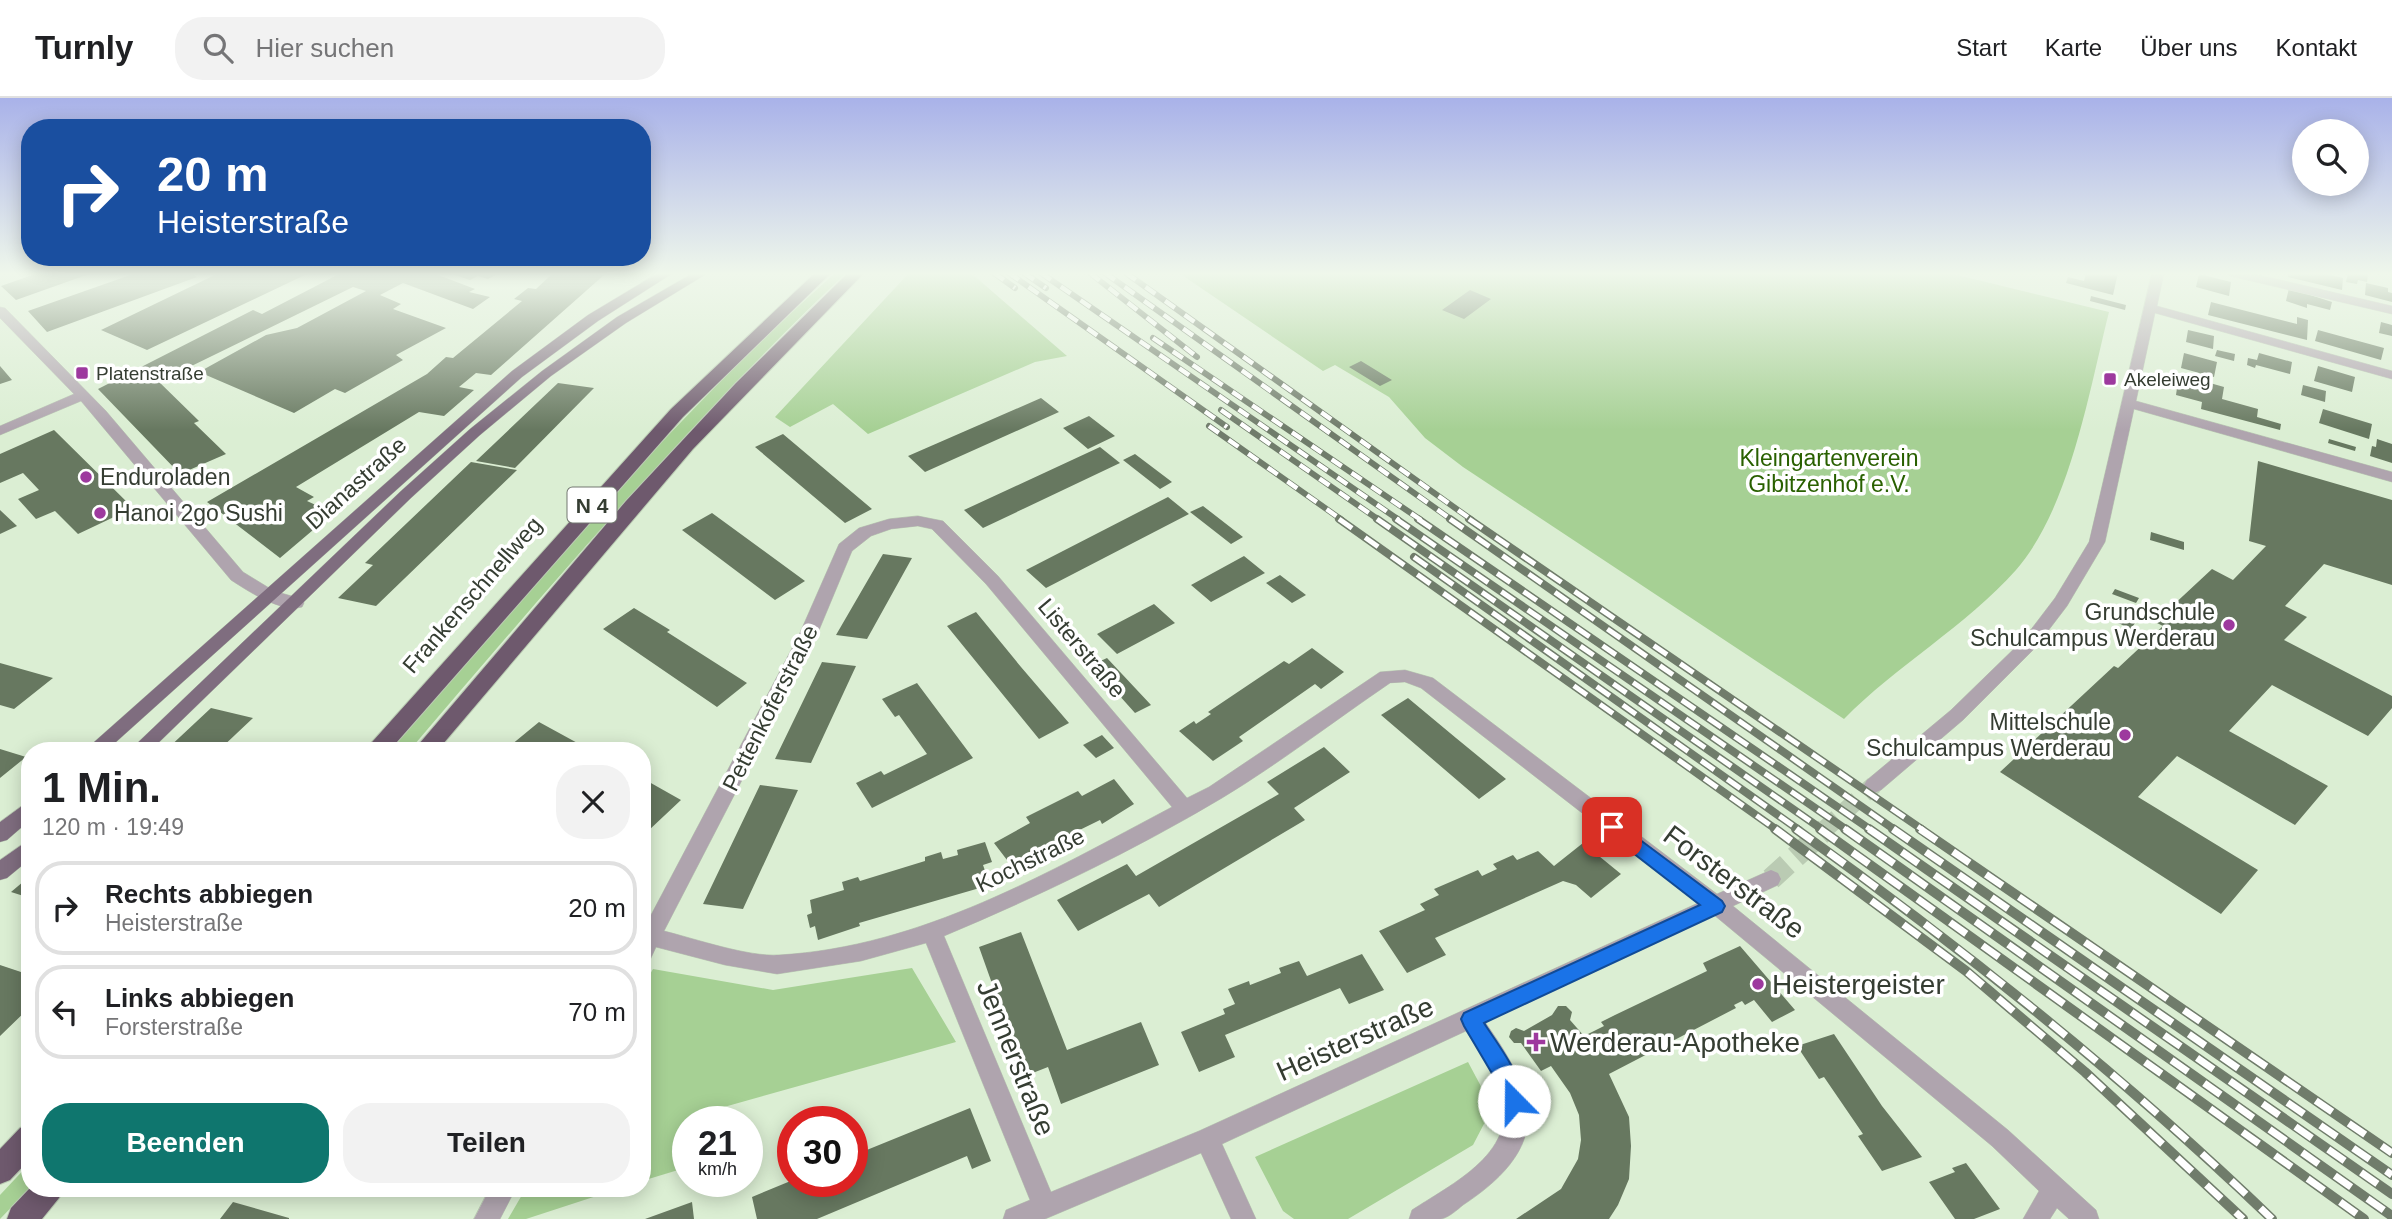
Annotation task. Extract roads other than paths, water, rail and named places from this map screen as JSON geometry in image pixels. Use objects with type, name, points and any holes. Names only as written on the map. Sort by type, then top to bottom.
[{"type":"highway","name":"Frankenschnellweg","points":[[383,742],[652,440],[767,325]]},
{"type":"highway","name":"N 4","points":[[432,742],[674,459],[758,368],[802,325]]},
{"type":"highway","points":[[0,1170],[21,1148]]},
{"type":"highway","points":[[22,1219],[41,1197]]},
{"type":"main road","name":"Dianastraße","points":[[103,742],[517,374],[583,325]]},
{"type":"main road","name":"Dianastraße","points":[[148,742],[443,461],[524,389],[613,325]]},
{"type":"main road","points":[[0,834],[21,816]]},
{"type":"main road","points":[[0,872],[21,854]]},
{"type":"street","points":[[14,325],[177,503],[237,576],[268,595],[296,603]]},
{"type":"street","points":[[1874,785],[1956,715],[2029,644],[2061,602],[2102,528],[2147,325]]},
{"type":"street","points":[[2213,325],[2392,375]]},
{"type":"street","points":[[0,431],[81,396]]},
{"type":"street","points":[[2128,403],[2392,477]]},
{"type":"street","name":"Pettenkoferstraße","points":[[651,937],[808,635],[845,548],[864,532],[890,524],[918,521],[937,525]]},
{"type":"street","name":"Listerstraße","points":[[937,525],[992,580],[1185,808]]},
{"type":"street","name":"Kochstraße","points":[[651,946],[777,965],[861,952],[932,932],[1042,885],[1216,792],[1391,676]]},
{"type":"street","name":"Forsterstraße","points":[[1391,676],[1405,676],[1427,683],[1779,954],[2000,1138],[2087,1219]]},
{"type":"street","name":"Heisterstraße","points":[[1015,1219],[1207,1139],[1771,878]]},
{"type":"street","name":"Jennerstraße","points":[[932,932],[1045,1206]]},
{"type":"street","points":[[1421,1219],[1495,1167],[1511,1146],[1517,1118],[1510,1084],[1471,1019]]},
{"type":"street","points":[[1207,1139],[1244,1219]]},
{"type":"street","points":[[2035,1219],[2055,1189]]},
{"type":"street","points":[[486,1219],[499,1197]]},
{"type":"tunnel","points":[[1824,830],[1874,785]]},
{"type":"tunnel","points":[[1771,879],[1826,829]]},
{"type":"railway","points":[[1083,325],[1227,427]]},
{"type":"railway","points":[[1117,325],[1399,520]]},
{"type":"railway","points":[[1157,325],[1197,357]]},
{"type":"railway","points":[[1178,325],[1452,520]]},
{"type":"railway","points":[[1199,325],[1472,520]]},
{"type":"railway","points":[[1153,338],[1421,520]]},
{"type":"railway","points":[[1221,410],[1379,520]]},
{"type":"railway","points":[[1209,426],[1342,520]]},
{"type":"railway","points":[[1339,519],[1777,830]]},
{"type":"railway","points":[[1377,519],[1823,830]]},
{"type":"railway","points":[[1396,519],[1847,830]]},
{"type":"railway","points":[[1418,519],[1871,830]]},
{"type":"railway","points":[[1450,519],[1895,830]]},
{"type":"railway","points":[[1469,519],[1923,830]]},
{"type":"railway","points":[[1414,557],[1799,830]]},
{"type":"railway","points":[[1775,829],[1966,971],[2085,1072],[2243,1219]]},
{"type":"railway","points":[[1796,829],[1920,920],[2041,1015],[2216,1166],[2272,1219]]},
{"type":"railway","points":[[1820,829],[2364,1219]]},
{"type":"railway","points":[[1845,829],[2392,1216]]},
{"type":"railway","points":[[1869,829],[2392,1194]]},
{"type":"railway","points":[[1893,829],[2392,1175]]},
{"type":"railway","points":[[1920,829],[2392,1153]]},
{"type":"place","name":"Platenstraße","points":[[82,373]]},
{"type":"place","name":"Akeleiweg","points":[[2110,379]]},
{"type":"place","name":"Enduroladen","points":[[86,477]]},
{"type":"place","name":"Hanoi 2go Sushi","points":[[100,513]]},
{"type":"place","name":"Grundschule Schulcampus Werderau","points":[[2229,625]]},
{"type":"place","name":"Mittelschule Schulcampus Werderau","points":[[2125,735]]},
{"type":"place","name":"Heistergeister","points":[[1758,984]]},
{"type":"place","name":"Werderau-Apotheke","points":[[1536,1042]]},
{"type":"park label","name":"Kleingartenverein Gibitzenhof e.V.","points":[[1829,471]]}]
